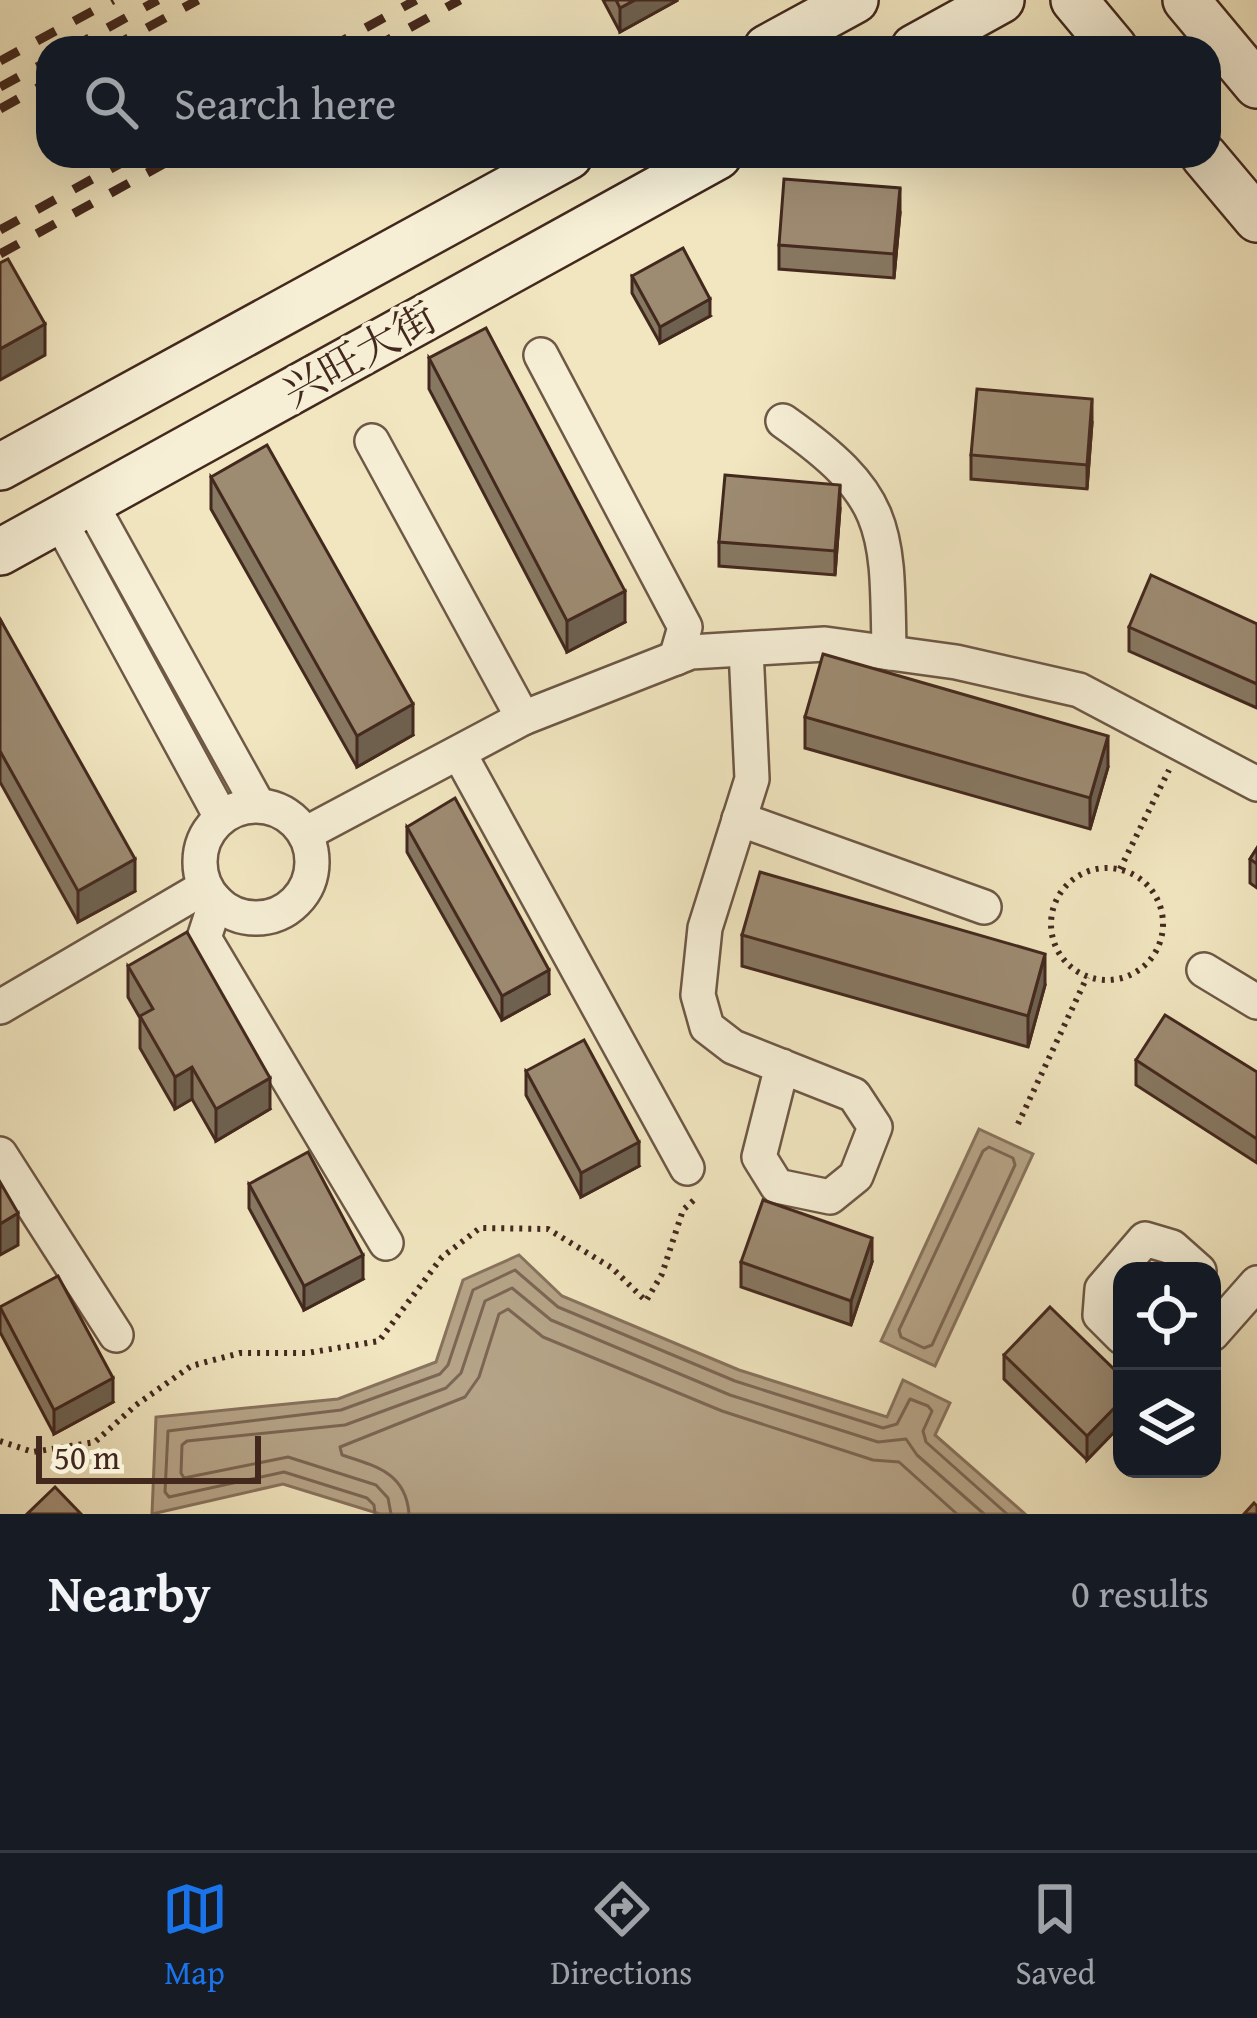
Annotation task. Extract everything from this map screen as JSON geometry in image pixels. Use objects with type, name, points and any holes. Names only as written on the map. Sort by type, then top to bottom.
[{"type":"main road","points":[[789,36],[855,0]]},
{"type":"main road","points":[[936,36],[1001,0]]},
{"type":"main road","points":[[1074,0],[1104,36]]},
{"type":"main road","points":[[1186,0],[1216,36]]},
{"type":"main road","points":[[1221,42],[1257,85]]},
{"type":"main road","name":"兴旺大街","points":[[0,467],[547,168]]},
{"type":"main road","name":"兴旺大街","points":[[0,552],[696,168]]},
{"type":"main road","points":[[1214,168],[1257,219]]},
{"type":"street","points":[[541,355],[685,627],[676,658]]},
{"type":"street","points":[[783,421],[827,452],[869,498],[887,550],[889,653]]},
{"type":"street","points":[[372,442],[524,718]]},
{"type":"street","points":[[75,510],[258,805]]},
{"type":"street","points":[[75,510],[221,817]]},
{"type":"street","points":[[305,834],[524,718],[691,652],[825,644],[956,662],[1079,689],[1257,784]]},
{"type":"street","points":[[746,649],[752,779],[705,928],[698,995],[707,1028],[734,1047],[782,1066]]},
{"type":"street","points":[[459,753],[693,1182]]},
{"type":"street","points":[[211,894],[248,917],[283,911],[297,901],[312,868],[305,834],[277,809],[258,805],[238,808],[208,830],[200,868],[211,894],[204,938],[386,1243]]},
{"type":"street","points":[[739,819],[984,907]]},
{"type":"street","points":[[0,1006],[211,894]]},
{"type":"street","points":[[1204,970],[1257,1002]]},
{"type":"street","points":[[0,1154],[116,1336]]},
{"type":"street","points":[[1125,1262],[1145,1239],[1172,1247],[1189,1262]]},
{"type":"street","points":[[1113,1276],[1102,1289],[1100,1316],[1113,1328]]},
{"type":"street","points":[[1221,1318],[1236,1290]]},
{"type":"path","points":[[1120,869],[1183,744]]},
{"type":"path","points":[[1120,869],[1151,889],[1163,922],[1161,940],[1140,970],[1106,980],[1088,977],[1059,953],[1051,916],[1056,899],[1083,872],[1120,869]]},
{"type":"path","points":[[1018,1124],[1088,977]]},
{"type":"path","points":[[0,1441],[33,1452],[95,1442],[191,1366],[240,1353],[308,1353],[379,1341],[442,1257],[480,1228],[548,1229],[612,1268],[646,1301],[662,1274],[693,1182]]},
{"type":"water","points":[[979,1129],[1033,1154],[935,1366],[881,1341]]},
{"type":"water","points":[[519,1255],[562,1296],[739,1370],[887,1417],[903,1380],[950,1403],[935,1435],[1025,1514],[380,1514],[283,1484],[152,1514],[156,1417],[338,1399],[436,1362],[463,1280]]},
{"type":"building","points":[[784,179],[900,188],[894,254],[779,245]]},
{"type":"building","points":[[683,248],[710,299],[660,327],[632,276]]},
{"type":"building","points":[[8,259],[45,324],[0,349],[0,263]]},
{"type":"building","points":[[486,328],[625,591],[567,621],[429,358]]},
{"type":"building","points":[[977,389],[1092,399],[1087,465],[971,455]]},
{"type":"building","points":[[267,445],[413,704],[357,736],[211,477]]},
{"type":"building","points":[[725,475],[840,485],[835,551],[719,542]]},
{"type":"building","points":[[1151,575],[1257,624],[1257,684],[1129,627]]},
{"type":"building","points":[[0,619],[135,859],[78,891],[0,751]]},
{"type":"building","points":[[823,654],[1108,736],[1090,798],[805,717]]},
{"type":"building","points":[[455,798],[549,970],[502,996],[407,827]]},
{"type":"building","points":[[760,872],[1045,954],[1028,1016],[742,935]]},
{"type":"building","points":[[187,932],[270,1078],[216,1109],[192,1067],[175,1077],[140,1016],[153,1009],[128,966]]},
{"type":"building","points":[[1165,1015],[1257,1072],[1257,1139],[1136,1060]]},
{"type":"building","points":[[584,1040],[639,1142],[581,1173],[526,1071]]},
{"type":"building","points":[[308,1152],[363,1255],[304,1286],[249,1184]]},
{"type":"building","points":[[0,1182],[18,1213],[0,1224]]},
{"type":"building","points":[[763,1200],[872,1238],[851,1301],[741,1262]]},
{"type":"building","points":[[58,1276],[113,1378],[54,1410],[0,1307]]},
{"type":"building","points":[[1050,1307],[1113,1368],[1113,1409],[1087,1436],[1004,1355]]},
{"type":"building","points":[[55,1487],[81,1514],[27,1514]]},
{"type":"railway","points":[[46,36],[113,0]]},
{"type":"railway","points":[[93,36],[158,0]]},
{"type":"railway","points":[[132,36],[198,0]]},
{"type":"railway","points":[[351,36],[416,0]]},
{"type":"railway","points":[[395,36],[460,0]]},
{"type":"railway","points":[[0,61],[36,42]]},
{"type":"railway","points":[[0,87],[36,68]]},
{"type":"railway","points":[[0,109],[36,89]]},
{"type":"railway","points":[[0,230],[112,168]]},
{"type":"railway","points":[[0,254],[156,168]]}]
